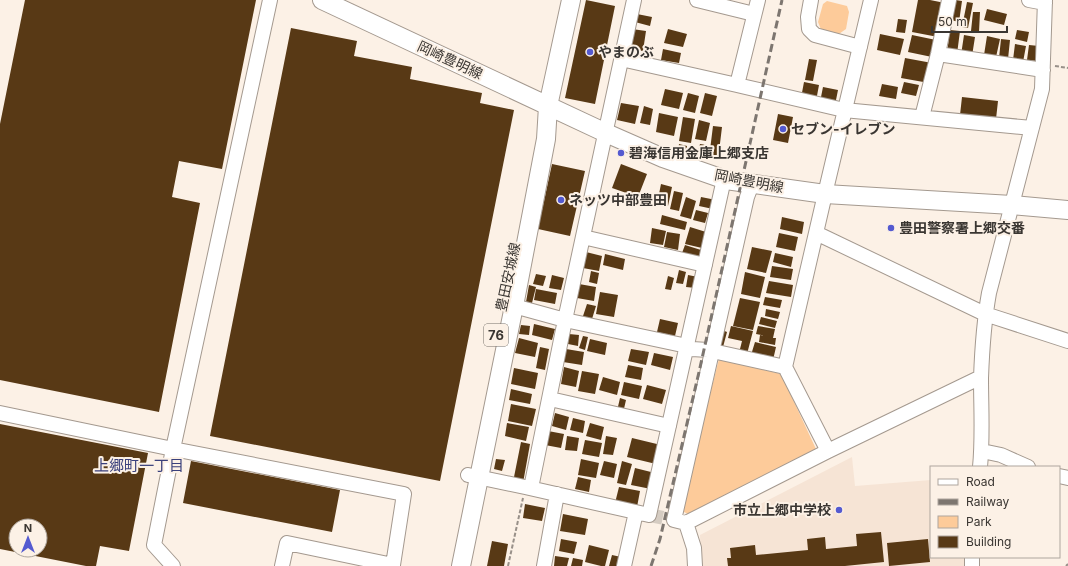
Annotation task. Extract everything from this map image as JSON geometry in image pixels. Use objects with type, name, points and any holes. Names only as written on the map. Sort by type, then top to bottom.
[{"type":"main road","name":"岡崎豊明線","points":[[322,0],[606,133],[663,158],[724,179],[825,194],[1012,205],[1068,210]]},
{"type":"main road","name":"豊田安城線","points":[[450,566],[473,476],[508,305],[538,134],[548,106],[571,0]]},
{"type":"main road","name":"豊田安城線","points":[[461,566],[473,476]]},
{"type":"street","points":[[173,566],[154,545],[270,0]]},
{"type":"street","points":[[528,487],[550,399],[565,320],[634,0]]},
{"type":"street","points":[[697,0],[754,14]]},
{"type":"street","points":[[737,86],[758,0]]},
{"type":"street","points":[[812,0],[808,17],[809,30],[815,35],[860,46]]},
{"type":"street","points":[[828,452],[785,367],[871,0]]},
{"type":"street","points":[[922,117],[938,54],[948,0]]},
{"type":"street","points":[[980,466],[982,451],[981,377],[985,314],[989,293],[1042,89],[1045,2],[1028,0]]},
{"type":"street","points":[[938,54],[1043,70]]},
{"type":"street","points":[[621,59],[844,110],[1032,128]]},
{"type":"street","points":[[473,476],[649,515],[724,179]]},
{"type":"street","points":[[752,184],[746,197],[713,351],[674,520],[686,523],[981,377]]},
{"type":"street","points":[[816,233],[985,314],[1068,341]]},
{"type":"street","points":[[583,237],[705,265]]},
{"type":"street","points":[[508,305],[565,320],[785,367]]},
{"type":"street","points":[[550,399],[669,426]]},
{"type":"street","points":[[0,413],[173,450],[404,494],[393,565],[287,543],[282,566]]},
{"type":"street","points":[[982,451],[1001,455],[1026,466]]},
{"type":"street","points":[[544,566],[558,494]]},
{"type":"street","points":[[624,566],[636,512]]},
{"type":"street","points":[[686,523],[694,548],[695,566]]},
{"type":"path","points":[[508,566],[528,487]]},
{"type":"shaded area","name":"市立上郷中学校","points":[[852,457],[855,486],[930,480],[930,558],[964,558],[964,566],[701,566],[700,535]]},
{"type":"green space","points":[[827,1],[847,6],[849,12],[846,29],[836,36],[822,32],[818,22],[823,4]]},
{"type":"green space","points":[[719,359],[781,374],[816,449],[688,514],[680,510]]},
{"type":"building","points":[[25,0],[256,0],[222,169],[179,161],[172,197],[200,203],[159,412],[0,380],[0,124]]},
{"type":"building","name":"やまのぶ","points":[[586,0],[615,6],[595,104],[565,98]]},
{"type":"building","points":[[918,0],[930,0],[945,3],[938,37],[912,32]]},
{"type":"building","points":[[955,0],[962,1],[959,22],[951,20]]},
{"type":"building","points":[[967,2],[973,3],[968,28],[962,27]]},
{"type":"building","points":[[987,9],[1007,14],[1004,25],[984,20]]},
{"type":"building","points":[[973,12],[980,12],[979,32],[971,31]]},
{"type":"building","points":[[637,14],[652,17],[650,26],[635,22]]},
{"type":"building","points":[[898,19],[907,20],[905,33],[896,32]]},
{"type":"building","points":[[291,28],[357,41],[354,56],[412,67],[410,79],[482,93],[480,103],[514,110],[440,481],[210,436]]},
{"type":"building","points":[[632,29],[646,31],[643,51],[629,49]]},
{"type":"building","points":[[668,29],[687,34],[683,47],[664,43]]},
{"type":"building","points":[[950,30],[960,31],[957,54],[947,53]]},
{"type":"building","points":[[1017,30],[1029,32],[1027,42],[1015,39]]},
{"type":"building","points":[[880,34],[904,39],[900,55],[877,50]]},
{"type":"building","points":[[912,35],[936,40],[932,57],[908,52]]},
{"type":"building","points":[[964,35],[975,37],[972,56],[961,55]]},
{"type":"building","points":[[987,36],[1000,39],[996,57],[984,55]]},
{"type":"building","points":[[1001,39],[1010,40],[1008,59],[999,58]]},
{"type":"building","points":[[1015,44],[1026,46],[1023,62],[1013,60]]},
{"type":"building","points":[[1029,45],[1039,46],[1037,61],[1027,60]]},
{"type":"building","points":[[663,49],[681,53],[679,63],[661,60]]},
{"type":"building","points":[[905,58],[932,63],[929,83],[901,78]]},
{"type":"building","points":[[809,59],[817,60],[813,81],[805,80]]},
{"type":"building","points":[[804,82],[819,85],[816,101],[801,98]]},
{"type":"building","points":[[904,82],[919,85],[916,96],[901,93]]},
{"type":"building","points":[[882,84],[898,87],[896,99],[879,96]]},
{"type":"building","points":[[823,87],[838,90],[835,105],[820,102]]},
{"type":"building","points":[[665,89],[683,93],[679,109],[661,105]]},
{"type":"building","points":[[688,93],[699,96],[695,113],[683,110]]},
{"type":"building","points":[[705,93],[717,96],[712,116],[700,113]]},
{"type":"building","points":[[962,97],[998,101],[996,119],[960,115]]},
{"type":"building","points":[[621,103],[639,106],[635,124],[617,120]]},
{"type":"building","points":[[644,106],[653,109],[650,125],[640,123]]},
{"type":"building","points":[[659,113],[678,117],[674,136],[656,132]]},
{"type":"building","name":"セブン-イレブン","points":[[778,114],[793,117],[788,143],[773,140]]},
{"type":"building","points":[[683,117],[695,119],[691,143],[679,141]]},
{"type":"building","points":[[699,120],[710,123],[706,141],[695,139]]},
{"type":"building","points":[[713,126],[722,127],[718,160],[709,158]]},
{"type":"building","points":[[679,144],[687,146],[685,159],[677,157]]},
{"type":"building","points":[[700,144],[707,145],[705,157],[697,155]]},
{"type":"building","name":"ネッツ中部豊田","points":[[552,164],[585,171],[570,236],[538,229]]},
{"type":"building","points":[[621,164],[647,174],[638,197],[612,188]]},
{"type":"building","points":[[661,184],[672,187],[668,206],[657,204]]},
{"type":"building","points":[[674,191],[683,193],[679,211],[670,209]]},
{"type":"building","points":[[686,197],[696,201],[691,219],[680,216]]},
{"type":"building","points":[[701,197],[716,200],[713,209],[699,206]]},
{"type":"building","points":[[696,210],[708,213],[705,223],[693,220]]},
{"type":"building","points":[[662,215],[687,222],[685,230],[660,224]]},
{"type":"building","points":[[782,217],[804,222],[802,234],[780,229]]},
{"type":"building","points":[[690,227],[706,232],[702,248],[685,244]]},
{"type":"building","points":[[652,228],[666,231],[663,245],[650,243]]},
{"type":"building","points":[[667,232],[680,234],[678,250],[664,247]]},
{"type":"building","points":[[779,233],[798,237],[795,251],[776,247]]},
{"type":"building","points":[[685,245],[701,250],[699,258],[682,253]]},
{"type":"building","points":[[752,247],[772,251],[766,273],[747,269]]},
{"type":"building","points":[[586,252],[602,256],[599,271],[583,268]]},
{"type":"building","points":[[775,253],[793,257],[791,267],[773,262]]},
{"type":"building","points":[[605,254],[625,259],[623,270],[603,265]]},
{"type":"building","points":[[772,266],[793,269],[791,280],[770,277]]},
{"type":"building","points":[[679,270],[686,272],[683,284],[676,283]]},
{"type":"building","points":[[591,271],[599,273],[597,284],[589,282]]},
{"type":"building","points":[[745,272],[765,277],[760,298],[741,294]]},
{"type":"building","points":[[536,274],[546,276],[543,286],[533,284]]},
{"type":"building","points":[[552,275],[564,278],[561,290],[549,288]]},
{"type":"building","points":[[688,275],[698,277],[696,288],[686,287]]},
{"type":"building","points":[[668,276],[674,278],[671,290],[665,289]]},
{"type":"building","points":[[769,281],[793,285],[791,297],[766,293]]},
{"type":"building","points":[[579,284],[596,287],[594,301],[577,298]]},
{"type":"building","points":[[529,285],[536,287],[532,303],[526,302]]},
{"type":"building","points":[[536,289],[557,293],[555,304],[534,300]]},
{"type":"building","points":[[600,292],[618,295],[614,317],[596,314]]},
{"type":"building","points":[[765,297],[782,300],[780,308],[763,305]]},
{"type":"building","points":[[740,298],[760,302],[753,330],[733,326]]},
{"type":"building","points":[[587,304],[596,306],[592,319],[583,316]]},
{"type":"building","points":[[766,309],[780,312],[778,319],[765,316]]},
{"type":"building","points":[[761,317],[777,321],[775,328],[759,324]]},
{"type":"building","points":[[660,319],[678,323],[675,336],[657,332]]},
{"type":"building","points":[[534,324],[555,329],[552,340],[532,335]]},
{"type":"building","points":[[521,325],[530,326],[529,335],[519,334]]},
{"type":"building","points":[[731,326],[753,331],[747,354],[739,353],[742,341],[728,338]]},
{"type":"building","points":[[758,326],[775,329],[773,338],[776,338],[775,345],[759,342],[760,335],[771,337],[756,334]]},
{"type":"building","points":[[722,330],[727,332],[723,347],[718,345]]},
{"type":"building","points":[[569,334],[579,335],[578,346],[568,344]]},
{"type":"building","points":[[583,336],[588,337],[585,350],[579,348]]},
{"type":"building","points":[[519,338],[538,343],[535,357],[515,353]]},
{"type":"building","points":[[590,339],[607,343],[605,355],[587,351]]},
{"type":"building","points":[[755,342],[776,347],[773,360],[751,355]]},
{"type":"building","points":[[540,347],[549,349],[545,370],[536,368]]},
{"type":"building","points":[[566,349],[584,352],[582,365],[563,362]]},
{"type":"building","points":[[631,349],[649,352],[646,365],[628,361]]},
{"type":"building","points":[[654,353],[673,357],[670,370],[651,365]]},
{"type":"building","points":[[628,365],[643,368],[641,380],[625,377]]},
{"type":"building","points":[[564,367],[579,371],[576,387],[561,384]]},
{"type":"building","points":[[514,368],[538,373],[535,389],[511,384]]},
{"type":"building","points":[[582,371],[599,374],[595,394],[578,391]]},
{"type":"building","points":[[603,377],[620,382],[617,395],[599,390]]},
{"type":"building","points":[[624,382],[642,386],[639,399],[621,395]]},
{"type":"building","points":[[647,385],[666,390],[662,404],[643,399]]},
{"type":"building","points":[[511,389],[532,394],[530,404],[509,400]]},
{"type":"building","points":[[620,398],[626,400],[623,413],[617,411]]},
{"type":"building","points":[[511,404],[536,409],[532,426],[508,421]]},
{"type":"building","points":[[555,413],[569,417],[566,430],[552,426]]},
{"type":"building","points":[[573,418],[585,421],[583,433],[570,430]]},
{"type":"building","points":[[507,423],[529,427],[526,441],[505,436]]},
{"type":"building","points":[[590,423],[604,427],[601,440],[586,436]]},
{"type":"building","points":[[0,424],[148,453],[129,551],[100,546],[96,566],[86,566],[46,558],[48,558],[48,518],[8,518],[8,551],[0,549]]},
{"type":"building","points":[[548,431],[564,434],[561,448],[545,445]]},
{"type":"building","points":[[567,436],[579,438],[577,451],[565,450]]},
{"type":"building","points":[[606,436],[617,438],[613,455],[603,454]]},
{"type":"building","points":[[632,438],[661,445],[656,464],[627,457]]},
{"type":"building","points":[[585,440],[602,443],[599,457],[582,454]]},
{"type":"building","points":[[521,442],[530,444],[523,483],[513,482]]},
{"type":"building","points":[[496,459],[505,460],[502,471],[494,469]]},
{"type":"building","points":[[581,459],[599,463],[596,478],[578,475]]},
{"type":"building","points":[[191,461],[340,490],[332,532],[183,503]]},
{"type":"building","points":[[604,461],[617,464],[614,478],[600,475]]},
{"type":"building","points":[[622,461],[632,464],[626,485],[617,483]]},
{"type":"building","points":[[635,468],[655,473],[651,489],[631,485]]},
{"type":"building","points":[[578,477],[591,480],[589,492],[575,489]]},
{"type":"building","points":[[619,487],[640,491],[637,507],[615,503]]},
{"type":"building","points":[[525,504],[545,508],[542,521],[523,518]]},
{"type":"building","points":[[563,514],[588,519],[585,535],[560,531]]},
{"type":"building","points":[[881,532],[884,562],[845,566],[728,566],[727,558],[731,558],[730,548],[755,545],[756,555],[808,550],[807,539],[825,537],[826,549],[857,546],[856,534]]},
{"type":"building","points":[[561,539],[577,542],[574,554],[559,551]]},
{"type":"building","points":[[928,539],[930,562],[889,566],[887,543]]},
{"type":"building","points":[[492,541],[508,544],[504,566],[487,566]]},
{"type":"building","points":[[589,545],[609,550],[605,566],[585,562]]},
{"type":"building","points":[[612,555],[621,557],[619,566],[609,566]]},
{"type":"building","points":[[555,556],[569,558],[567,566],[554,566]]},
{"type":"building","points":[[573,558],[583,560],[582,566],[571,566]]},
{"type":"tunnel","points":[[649,515],[674,520]]},
{"type":"railway","points":[[651,566],[660,539],[699,372],[782,0]]},
{"type":"place","name":"やまのぶ","points":[[590,52]]},
{"type":"place","name":"セブン-イレブン","points":[[783,129]]},
{"type":"place","name":"碧海信用金庫上郷支店","points":[[621,153]]},
{"type":"place","name":"ネッツ中部豊田","points":[[561,200]]},
{"type":"place","name":"豊田警察署上郷交番","points":[[891,228]]},
{"type":"place","name":"市立上郷中学校","points":[[839,510]]},
{"type":"district","name":"上郷町一丁目","points":[[139,466]]}]
